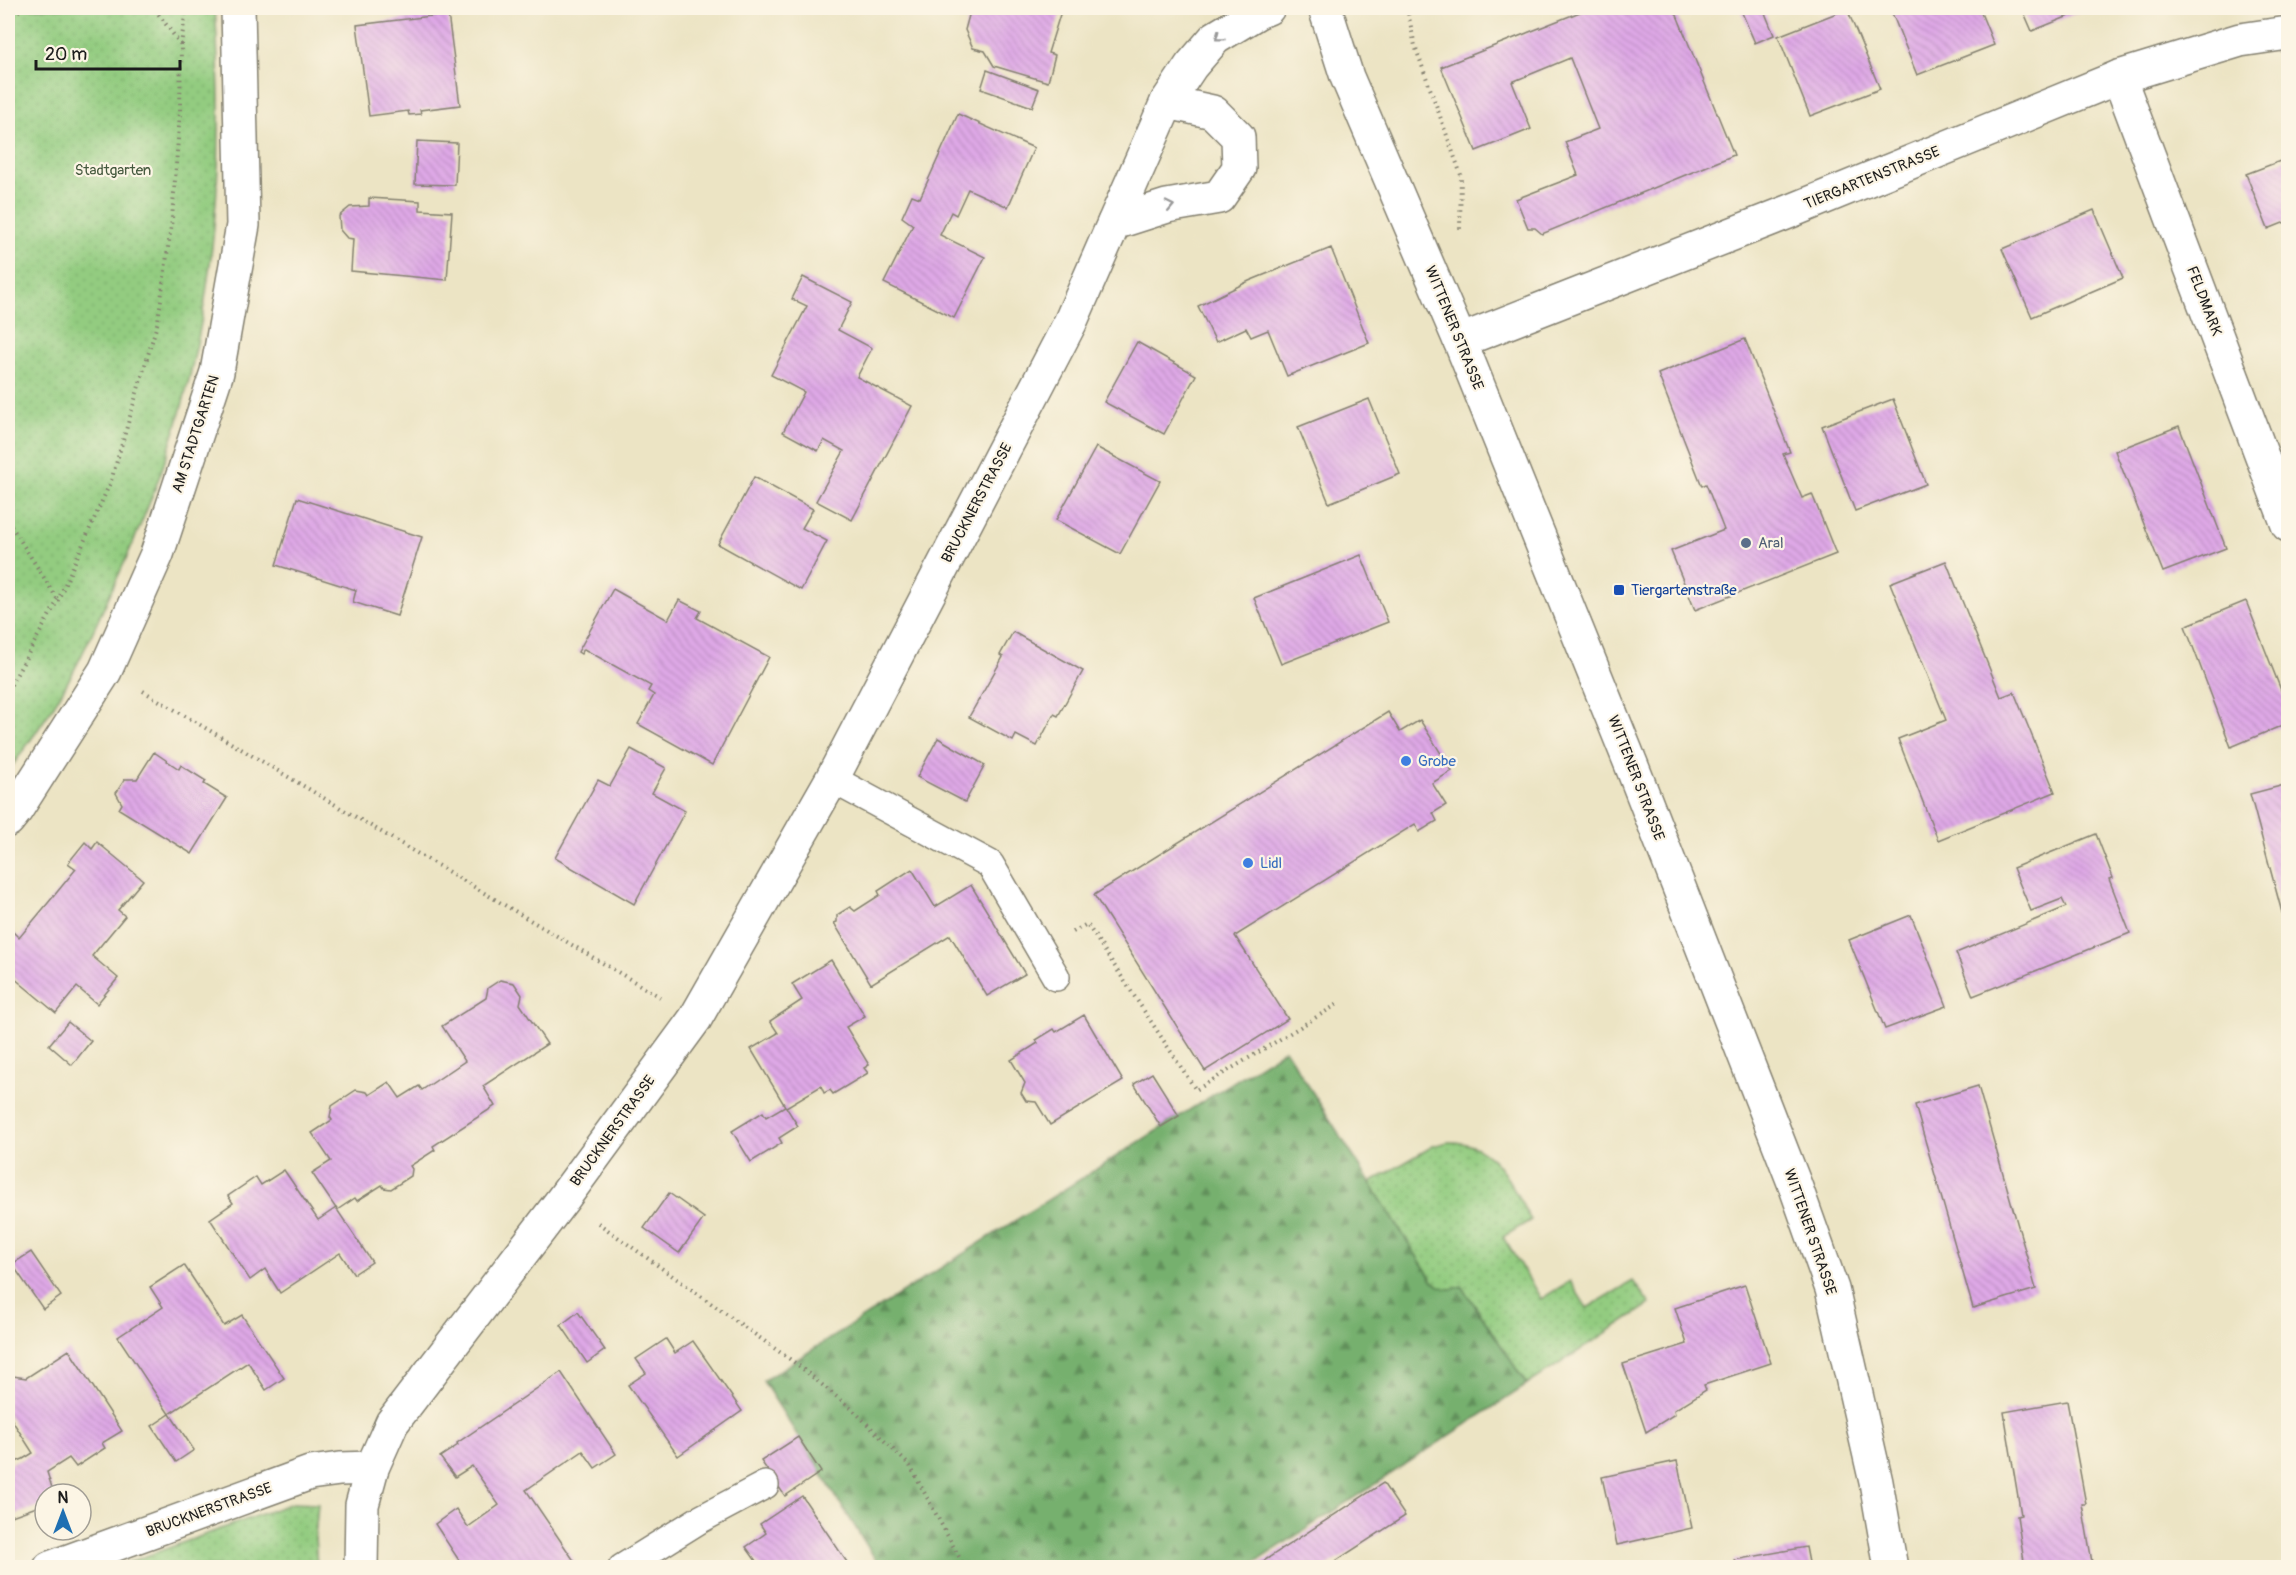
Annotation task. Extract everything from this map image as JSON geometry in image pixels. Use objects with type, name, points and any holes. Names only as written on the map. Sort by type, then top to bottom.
[{"type":"street","name":"AM STADTGARTEN","points":[[8,820],[105,671],[157,554],[217,372],[243,225],[238,8]]},
{"type":"street","name":"BRUCKNERSTRASSE","points":[[361,1568],[362,1505],[372,1468],[392,1422],[563,1199],[695,1019],[832,779],[1070,323],[1167,102],[1191,66],[1215,38],[1258,12],[1269,8]]},
{"type":"street","name":"WITTENER STRASSE","points":[[1324,8],[1347,77],[1460,341],[1631,764],[1795,1185],[1828,1279],[1876,1482],[1891,1568]]},
{"type":"street","name":"TIERGARTENSTRASSE","points":[[1460,341],[1791,211],[2119,77],[2240,40],[2289,33]]},
{"type":"street","name":"FELDMARK","points":[[2119,77],[2289,525]]},
{"type":"street","points":[[1114,223],[1167,206],[1219,197],[1239,168],[1238,137],[1213,112],[1167,102]]},
{"type":"street","name":"BRUCKNERSTRASSE","points":[[50,1568],[310,1473],[372,1468]]},
{"type":"lane","points":[[832,779],[990,864],[1056,977]]},
{"type":"lane","points":[[622,1568],[699,1520],[765,1485]]},
{"type":"path","points":[[8,18],[23,8]]},
{"type":"path","points":[[154,8],[181,45]]},
{"type":"path","points":[[8,690],[58,600],[111,481],[158,321],[172,219],[180,113],[181,45],[186,8]]},
{"type":"path","points":[[1407,8],[1415,46],[1461,175],[1460,234]]},
{"type":"path","points":[[8,522],[58,600]]},
{"type":"path","points":[[105,671],[160,700],[620,972],[695,1019]]},
{"type":"path","points":[[1040,949],[1087,924],[1196,1090],[1338,1004]]},
{"type":"path","points":[[563,1199],[798,1365],[854,1411],[910,1466],[966,1568]]},
{"type":"green space","name":"Stadtgarten","points":[[8,8],[215,8],[219,120],[214,232],[207,288],[184,398],[168,452],[137,535],[76,665],[49,713],[8,772]]},
{"type":"green space","points":[[1285,1049],[1432,1280],[1446,1289],[1462,1286],[1527,1385],[1248,1567],[881,1568],[763,1381]]},
{"type":"green space","points":[[1448,1142],[1464,1143],[1478,1148],[1499,1167],[1508,1179],[1531,1220],[1503,1237],[1541,1299],[1570,1281],[1587,1308],[1633,1281],[1650,1304],[1527,1385],[1462,1286],[1446,1289],[1432,1280],[1370,1183],[1433,1146]]},
{"type":"green space","points":[[292,1503],[318,1504],[315,1537],[317,1567],[116,1567]]},
{"type":"building","points":[[971,8],[1062,8],[1048,53],[1055,55],[1048,82],[994,66],[985,51],[973,48],[965,30]]},
{"type":"building","points":[[1590,8],[1674,8],[1734,155],[1542,234],[1535,228],[1528,228],[1516,199],[1578,175],[1565,142],[1598,129],[1570,58],[1512,82],[1531,129],[1476,151],[1441,67]]},
{"type":"building","points":[[1740,8],[1763,8],[1774,35],[1755,43]]},
{"type":"building","points":[[1890,8],[1979,8],[1994,45],[1917,75]]},
{"type":"building","points":[[2022,8],[2089,8],[2032,31]]},
{"type":"building","points":[[1847,9],[1880,89],[1810,116],[1778,36]]},
{"type":"building","points":[[448,14],[460,105],[420,110],[421,114],[409,115],[408,111],[369,116],[357,25]]},
{"type":"building","points":[[987,70],[1039,89],[1032,107],[981,89]]},
{"type":"building","points":[[958,114],[1034,148],[1008,207],[968,189],[956,215],[951,212],[940,235],[985,257],[954,318],[884,283],[913,225],[902,217],[912,195],[920,198]]},
{"type":"building","points":[[417,141],[457,143],[455,185],[415,184]]},
{"type":"building","points":[[2288,158],[2288,221],[2268,229],[2246,174]]},
{"type":"building","points":[[369,198],[420,201],[420,210],[452,212],[447,280],[351,271],[353,239],[347,238],[340,230],[339,216],[350,207],[369,206]]},
{"type":"building","points":[[2094,210],[2123,278],[2032,317],[2002,249]]},
{"type":"building","points":[[1331,248],[1369,343],[1287,376],[1268,330],[1251,337],[1246,328],[1216,342],[1198,306],[1249,281]]},
{"type":"building","points":[[803,277],[852,302],[838,330],[872,348],[857,377],[912,406],[852,520],[816,501],[844,451],[824,440],[818,451],[783,432],[804,392],[771,375],[807,306],[792,299]]},
{"type":"building","points":[[1745,339],[1790,452],[1783,454],[1802,498],[1812,494],[1836,554],[1695,610],[1671,551],[1724,530],[1706,484],[1702,486],[1658,374]]},
{"type":"building","points":[[1137,342],[1196,375],[1164,434],[1104,402]]},
{"type":"building","points":[[1369,399],[1400,474],[1329,503],[1298,427]]},
{"type":"building","points":[[1893,399],[1926,484],[1855,511],[1822,426]]},
{"type":"building","points":[[2179,426],[2226,548],[2163,572],[2115,451]]},
{"type":"building","points":[[1096,447],[1160,481],[1120,554],[1056,520]]},
{"type":"building","points":[[754,477],[813,509],[802,528],[827,541],[801,590],[718,544]]},
{"type":"building","points":[[297,498],[422,537],[397,616],[353,602],[356,590],[276,565]]},
{"type":"building","points":[[1361,555],[1388,622],[1281,664],[1254,598]]},
{"type":"building","points":[[1946,561],[2001,697],[2014,692],[2055,792],[1938,840],[1898,739],[1946,720],[1890,583]]},
{"type":"building","points":[[613,589],[668,620],[679,600],[701,611],[697,618],[769,657],[712,765],[638,724],[654,695],[648,691],[651,686],[584,649],[581,654],[578,652]]},
{"type":"building","points":[[2246,601],[2288,708],[2288,723],[2231,747],[2185,626]]},
{"type":"building","points":[[1013,632],[1083,671],[1058,716],[1054,714],[1037,746],[1016,735],[1013,741],[969,717],[1003,657],[1000,655]]},
{"type":"building","name":"Lidl","points":[[1388,712],[1400,732],[1420,720],[1452,771],[1432,783],[1446,805],[1433,813],[1437,821],[1419,832],[1415,824],[1235,936],[1288,1019],[1205,1071],[1094,895]]},
{"type":"building","points":[[938,738],[985,765],[965,802],[917,777]]},
{"type":"building","points":[[631,749],[666,768],[652,793],[685,811],[634,904],[555,858],[598,780],[610,786]]},
{"type":"building","points":[[154,752],[179,769],[181,765],[206,781],[204,784],[227,798],[192,854],[119,809],[122,804],[116,793],[125,779],[137,779]]},
{"type":"building","points":[[2288,784],[2288,919],[2284,920],[2250,794]]},
{"type":"building","points":[[2096,834],[2113,878],[2109,879],[2130,933],[1973,996],[1956,953],[2066,907],[2062,899],[2031,911],[2013,868]]},
{"type":"building","points":[[85,842],[92,849],[97,842],[143,880],[118,910],[125,916],[92,956],[118,978],[97,1004],[77,987],[56,1013],[8,973],[8,937],[12,931],[19,938],[76,869],[68,863]]},
{"type":"building","points":[[912,869],[935,907],[971,885],[1025,974],[987,996],[950,935],[871,984],[834,923],[837,922],[837,915],[850,907],[855,911],[880,895],[878,891]]},
{"type":"building","points":[[1911,915],[1947,1006],[1885,1029],[1849,940]]},
{"type":"building","points":[[831,960],[865,1016],[846,1027],[869,1065],[864,1068],[868,1073],[833,1094],[830,1090],[824,1093],[821,1086],[786,1107],[798,1126],[779,1138],[782,1143],[751,1162],[732,1131],[763,1112],[766,1117],[785,1106],[751,1049],[778,1033],[770,1021],[802,1000],[792,984]]},
{"type":"building","points":[[500,980],[514,983],[522,995],[520,1004],[547,1044],[483,1086],[495,1106],[433,1146],[435,1150],[410,1166],[411,1176],[391,1189],[384,1188],[382,1185],[357,1201],[355,1198],[337,1210],[312,1173],[331,1161],[312,1133],[332,1120],[330,1117],[332,1106],[356,1090],[367,1092],[369,1095],[389,1082],[400,1098],[419,1086],[422,1090],[465,1061],[442,1026],[486,998],[488,988]]},
{"type":"building","points":[[1084,1015],[1123,1081],[1050,1125],[1036,1102],[1026,1101],[1021,1093],[1025,1083],[1011,1060],[1038,1043],[1036,1040],[1054,1029],[1056,1032]]},
{"type":"building","points":[[68,1022],[91,1041],[72,1065],[49,1045]]},
{"type":"building","points":[[1152,1073],[1179,1116],[1161,1127],[1134,1084]]},
{"type":"building","points":[[1978,1086],[2036,1289],[1973,1308],[1915,1105]]},
{"type":"building","points":[[284,1170],[318,1220],[336,1208],[372,1262],[354,1274],[340,1253],[280,1293],[265,1269],[250,1280],[210,1219],[233,1203],[228,1196],[256,1177],[261,1185]]},
{"type":"building","points":[[669,1193],[704,1218],[679,1253],[644,1228]]},
{"type":"building","points":[[31,1252],[61,1296],[43,1309],[12,1264]]},
{"type":"building","points":[[184,1265],[224,1326],[242,1315],[284,1378],[266,1390],[248,1362],[169,1414],[118,1337],[163,1307],[150,1287]]},
{"type":"building","points":[[1745,1285],[1771,1363],[1704,1385],[1706,1390],[1674,1410],[1675,1414],[1646,1432],[1623,1364],[1687,1344],[1675,1308]]},
{"type":"building","points":[[578,1312],[605,1350],[587,1363],[561,1325]]},
{"type":"building","points":[[666,1339],[675,1353],[693,1341],[742,1411],[678,1456],[628,1385],[646,1373],[636,1359]]},
{"type":"building","points":[[69,1350],[122,1431],[102,1443],[105,1448],[76,1467],[69,1458],[47,1472],[50,1482],[33,1482],[33,1508],[9,1517],[8,1465],[33,1453],[8,1414],[8,1380],[13,1376],[26,1378]]},
{"type":"building","points":[[561,1372],[616,1454],[595,1468],[583,1451],[526,1490],[579,1568],[464,1568],[435,1524],[456,1509],[468,1527],[499,1505],[472,1466],[455,1477],[440,1457]]},
{"type":"building","points":[[2067,1401],[2086,1504],[2082,1504],[2093,1568],[2025,1568],[2017,1516],[2021,1515],[2004,1412]]},
{"type":"building","points":[[170,1414],[194,1450],[176,1462],[152,1426]]},
{"type":"building","points":[[798,1437],[821,1472],[785,1496],[761,1461]]},
{"type":"building","points":[[1677,1461],[1692,1528],[1617,1545],[1602,1477]]},
{"type":"building","points":[[1383,1483],[1405,1516],[1325,1568],[1253,1568]]},
{"type":"building","points":[[802,1496],[851,1568],[761,1568],[746,1547],[766,1533],[760,1524]]},
{"type":"building","points":[[1806,1547],[1810,1568],[1735,1568],[1734,1560]]},
{"type":"place","name":"Aral","points":[[1746,543]]},
{"type":"place","name":"Tiergartenstraße","points":[[1619,590]]},
{"type":"place","name":"Grobe","points":[[1406,761]]},
{"type":"place","name":"Lidl","points":[[1248,863]]}]
